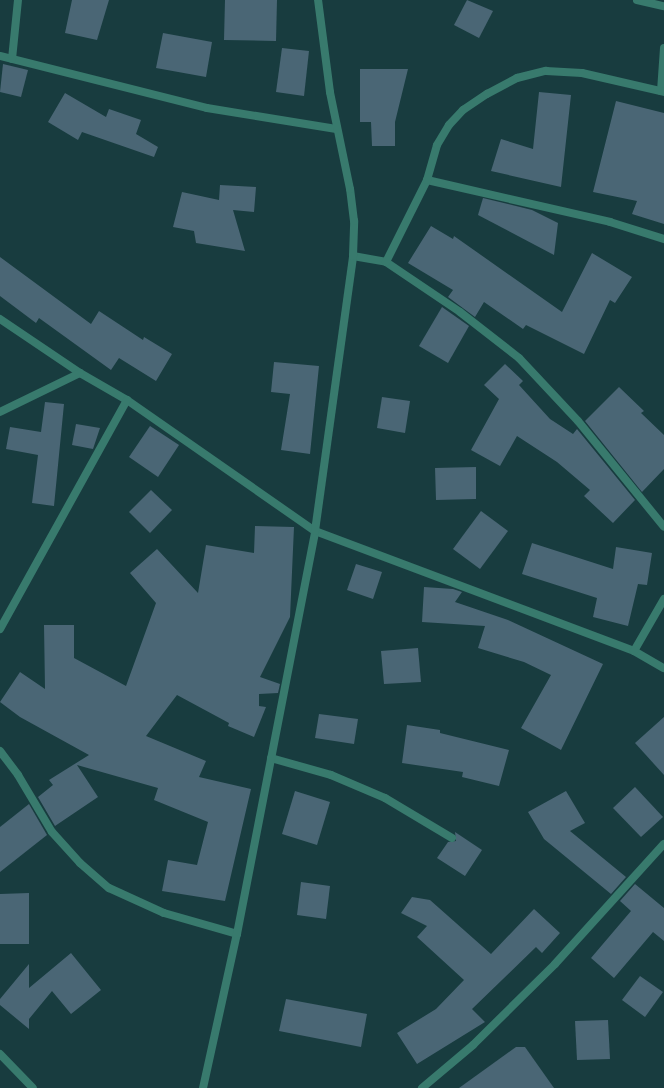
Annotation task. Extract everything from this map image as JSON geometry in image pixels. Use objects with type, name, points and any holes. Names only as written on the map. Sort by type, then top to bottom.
[{"type":"street","points":[[12,59],[18,0]]},
{"type":"street","points":[[203,1088],[237,934],[315,531],[353,256],[354,220],[350,189],[336,129],[318,0]]},
{"type":"street","points":[[636,0],[664,6]]},
{"type":"street","points":[[386,262],[427,180],[437,145],[449,125],[475,102],[517,78],[546,71],[582,73],[663,92],[664,48]]},
{"type":"street","points":[[0,56],[207,108],[336,129]]},
{"type":"street","points":[[427,180],[610,222],[664,239]]},
{"type":"street","points":[[353,256],[386,262],[460,312],[519,358],[578,421],[664,527]]},
{"type":"street","points":[[0,319],[80,373],[126,400],[315,531],[634,651],[664,668]]},
{"type":"street","points":[[0,412],[80,373]]},
{"type":"street","points":[[0,629],[126,400]]},
{"type":"street","points":[[634,651],[664,599]]},
{"type":"street","points":[[0,752],[18,775],[52,832],[80,863],[109,888],[164,913],[237,934]]},
{"type":"street","points":[[271,758],[331,774],[385,798],[452,838]]},
{"type":"street","points":[[426,1087],[473,1045],[555,964],[664,844]]},
{"type":"street","points":[[0,1054],[33,1088]]},
{"type":"building","points":[[72,0],[109,0],[97,40],[65,33]]},
{"type":"building","points":[[225,0],[277,0],[276,41],[224,40]]},
{"type":"building","points":[[467,0],[493,11],[479,38],[454,25]]},
{"type":"building","points":[[163,33],[212,42],[206,77],[156,68]]},
{"type":"building","points":[[282,48],[309,51],[304,96],[276,92]]},
{"type":"building","points":[[3,64],[28,70],[21,97],[0,92]]},
{"type":"building","points":[[360,69],[408,69],[395,122],[395,146],[372,146],[371,122],[360,122]]},
{"type":"building","points":[[539,92],[571,95],[561,187],[491,171],[501,139],[533,149]]},
{"type":"building","points":[[65,93],[106,117],[109,109],[141,120],[136,134],[158,147],[154,157],[82,132],[78,140],[48,122]]},
{"type":"building","points":[[616,101],[664,113],[664,224],[632,214],[637,201],[593,192]]},
{"type":"building","points":[[220,185],[256,187],[254,212],[233,210],[245,251],[196,243],[194,231],[173,227],[182,192],[219,200]]},
{"type":"building","points":[[483,198],[532,210],[558,223],[554,255],[478,215]]},
{"type":"building","points":[[431,226],[453,239],[454,236],[562,312],[592,253],[632,277],[615,303],[610,300],[584,354],[526,325],[523,329],[484,302],[475,317],[448,297],[453,290],[408,263]]},
{"type":"building","points":[[0,257],[91,324],[99,311],[143,340],[144,337],[172,354],[156,381],[119,358],[111,370],[39,318],[36,323],[0,296]]},
{"type":"building","points":[[442,307],[469,326],[448,363],[419,346]]},
{"type":"building","points":[[274,362],[319,366],[310,454],[281,450],[290,394],[271,392]]},
{"type":"building","points":[[505,364],[523,381],[519,385],[550,419],[573,434],[577,429],[635,500],[613,523],[584,496],[590,490],[557,462],[517,436],[500,466],[471,450],[499,399],[484,385]]},
{"type":"building","points":[[619,387],[644,411],[641,413],[664,435],[664,469],[642,492],[585,421]]},
{"type":"building","points":[[382,397],[410,401],[405,433],[377,428]]},
{"type":"building","points":[[45,402],[64,404],[54,506],[32,503],[38,455],[6,449],[10,427],[41,432]]},
{"type":"building","points":[[76,424],[100,428],[93,449],[72,445]]},
{"type":"building","points":[[150,426],[179,445],[158,477],[129,457]]},
{"type":"building","points":[[476,467],[476,499],[436,500],[435,468]]},
{"type":"building","points":[[151,490],[172,510],[150,533],[129,512]]},
{"type":"building","points":[[481,511],[508,531],[480,569],[453,549]]},
{"type":"building","points":[[255,526],[294,527],[290,617],[260,677],[280,684],[278,693],[259,694],[259,706],[266,707],[254,737],[228,726],[229,723],[177,695],[146,736],[206,761],[199,777],[251,789],[225,901],[162,891],[168,860],[197,865],[208,822],[154,800],[158,788],[77,765],[98,797],[55,826],[38,797],[53,785],[49,780],[89,755],[20,717],[0,702],[20,672],[45,689],[44,625],[74,625],[74,658],[126,686],[156,603],[130,573],[157,549],[198,593],[206,545],[254,553]]},
{"type":"building","points":[[532,543],[613,569],[616,547],[652,553],[647,585],[638,584],[628,626],[593,617],[597,598],[522,574]]},
{"type":"building","points":[[356,564],[382,572],[373,599],[347,590]]},
{"type":"building","points":[[424,587],[453,589],[462,592],[455,602],[508,620],[603,664],[561,750],[521,728],[551,675],[524,662],[478,648],[485,626],[422,622]]},
{"type":"building","points":[[418,648],[421,682],[384,684],[381,651]]},
{"type":"building","points":[[319,714],[358,719],[354,744],[315,738]]},
{"type":"building","points":[[664,717],[664,775],[635,743]]},
{"type":"building","points":[[407,725],[440,730],[440,733],[509,750],[499,786],[462,777],[463,772],[402,763]]},
{"type":"building","points":[[635,787],[663,817],[641,837],[613,808]]},
{"type":"building","points":[[295,791],[330,802],[317,845],[282,834]]},
{"type":"building","points":[[566,791],[585,823],[570,831],[626,877],[611,894],[544,839],[528,812]]},
{"type":"building","points":[[29,804],[47,835],[0,872],[0,827]]},
{"type":"building","points":[[455,832],[482,850],[465,876],[437,858],[448,842],[456,841]]},
{"type":"building","points":[[301,882],[330,886],[326,919],[297,915]]},
{"type":"building","points":[[635,884],[664,908],[664,941],[653,932],[614,978],[591,958],[631,911],[620,901]]},
{"type":"building","points":[[29,893],[29,944],[0,944],[0,894]]},
{"type":"building","points":[[412,897],[430,900],[491,954],[534,909],[560,933],[542,953],[536,947],[472,1009],[485,1022],[417,1064],[397,1033],[436,1009],[464,980],[417,937],[427,926],[401,913]]},
{"type":"building","points":[[71,953],[101,990],[71,1014],[52,991],[29,1019],[29,1029],[0,1005],[0,999],[29,964],[29,988]]},
{"type":"building","points":[[640,976],[663,992],[645,1017],[622,1000]]},
{"type":"building","points":[[286,999],[367,1014],[361,1047],[279,1031]]},
{"type":"building","points":[[608,1020],[610,1059],[577,1060],[575,1021]]},
{"type":"building","points":[[516,1047],[525,1047],[554,1088],[459,1088]]}]
